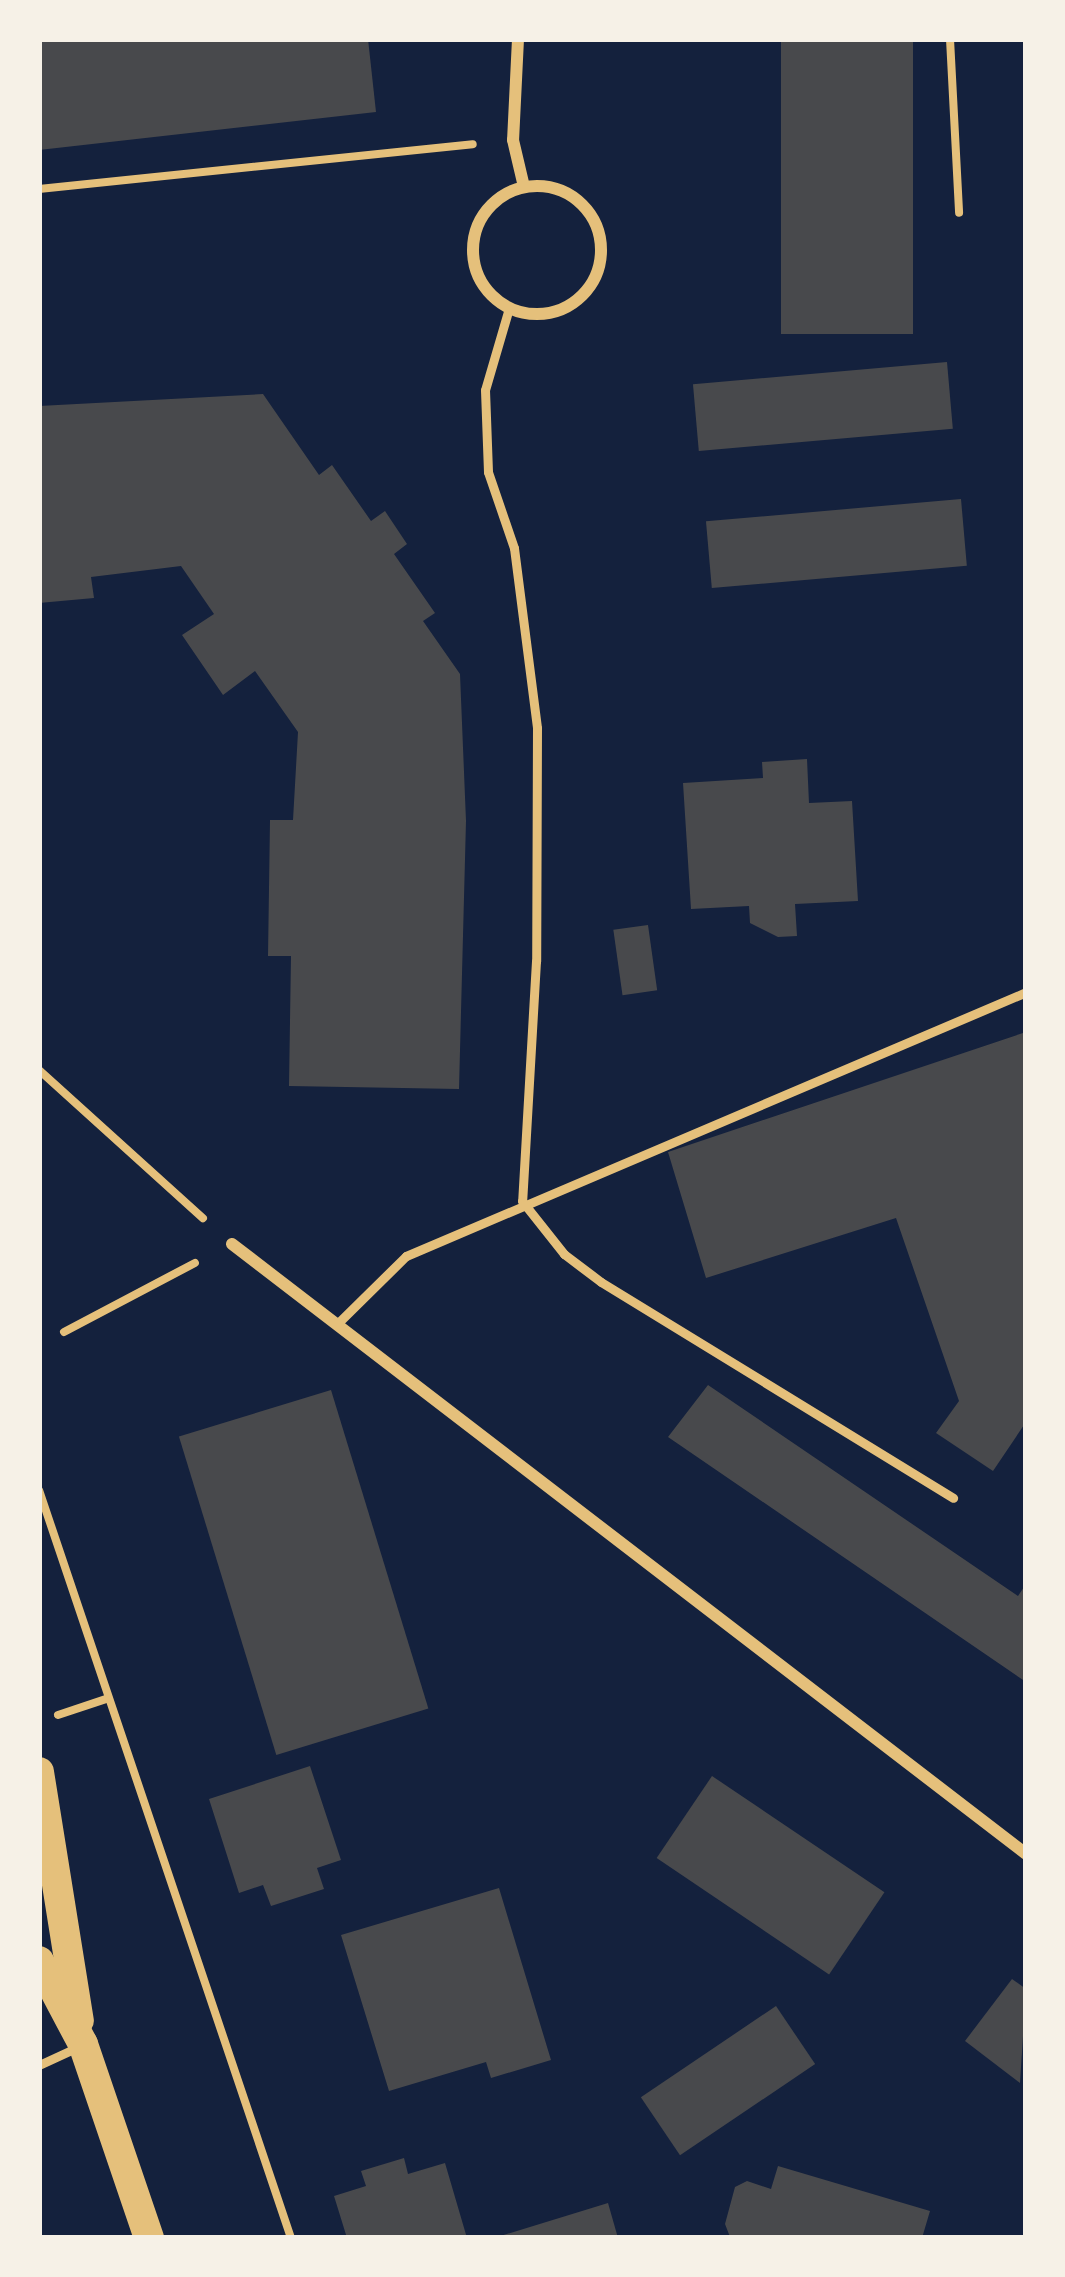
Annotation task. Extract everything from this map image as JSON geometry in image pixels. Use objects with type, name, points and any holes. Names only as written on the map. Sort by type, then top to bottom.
[{"type":"main road","points":[[39,1772],[83,2044]]},
{"type":"main road","points":[[39,1961],[83,2044],[149,2238]]},
{"type":"street","points":[[518,39],[513,140],[524,187]]},
{"type":"street","points":[[524,187],[578,200],[596,224],[601,252],[594,280],[576,302],[550,314],[509,308],[478,277],[472,249],[479,221],[498,199],[524,187]]},
{"type":"street","points":[[232,1244],[1026,1854]]},
{"type":"lane","points":[[509,308],[485,390],[488,472],[514,548],[536,728],[536,961],[522,1201],[563,1254],[601,1282],[953,1498]]},
{"type":"lane","points":[[337,1324],[406,1256],[522,1201],[1026,992]]},
{"type":"lane","points":[[39,2065],[83,2044]]},
{"type":"path","points":[[950,39],[959,213]]},
{"type":"path","points":[[39,189],[422,149]]},
{"type":"path","points":[[39,1070],[232,1244],[64,1332]]},
{"type":"path","points":[[39,1490],[291,2238]]},
{"type":"path","points":[[58,1715],[106,1699]]},
{"type":"building","points":[[39,39],[368,39],[376,112],[39,150]]},
{"type":"building","points":[[781,39],[913,39],[913,334],[781,334]]},
{"type":"building","points":[[947,362],[953,429],[699,451],[693,384]]},
{"type":"building","points":[[263,394],[319,475],[332,465],[371,521],[385,511],[407,544],[394,554],[435,613],[423,621],[460,674],[466,821],[459,1089],[289,1086],[291,956],[268,956],[270,820],[293,820],[298,732],[255,671],[223,695],[182,635],[214,614],[181,566],[91,577],[94,598],[39,603],[39,406]]},
{"type":"building","points":[[961,499],[967,566],[712,588],[706,521]]},
{"type":"building","points":[[807,759],[809,803],[852,801],[858,901],[795,904],[797,936],[778,937],[750,923],[749,906],[691,909],[683,783],[763,778],[762,762]]},
{"type":"building","points":[[648,925],[657,990],[623,995],[613,930]]},
{"type":"building","points":[[1026,1032],[1026,1422],[993,1471],[936,1433],[959,1401],[896,1218],[706,1278],[668,1152]]},
{"type":"building","points":[[708,1385],[1018,1596],[1026,1584],[1026,1682],[668,1437]]},
{"type":"building","points":[[331,1390],[428,1708],[276,1755],[179,1436]]},
{"type":"building","points":[[310,1766],[341,1860],[317,1868],[324,1889],[271,1906],[263,1885],[239,1893],[209,1799]]},
{"type":"building","points":[[712,1776],[884,1892],[829,1974],[657,1858]]},
{"type":"building","points":[[499,1888],[551,2060],[491,2078],[486,2062],[389,2091],[341,1935]]},
{"type":"building","points":[[1012,1979],[1026,1989],[1020,2083],[965,2041]]},
{"type":"building","points":[[776,2006],[815,2064],[680,2155],[641,2097]]},
{"type":"building","points":[[404,2158],[408,2174],[445,2163],[467,2238],[347,2238],[334,2196],[366,2186],[361,2171]]},
{"type":"building","points":[[778,2166],[930,2211],[922,2238],[730,2237],[725,2224],[735,2187],[747,2181],[771,2189]]},
{"type":"building","points":[[608,2203],[618,2238],[497,2238],[497,2237]]}]
